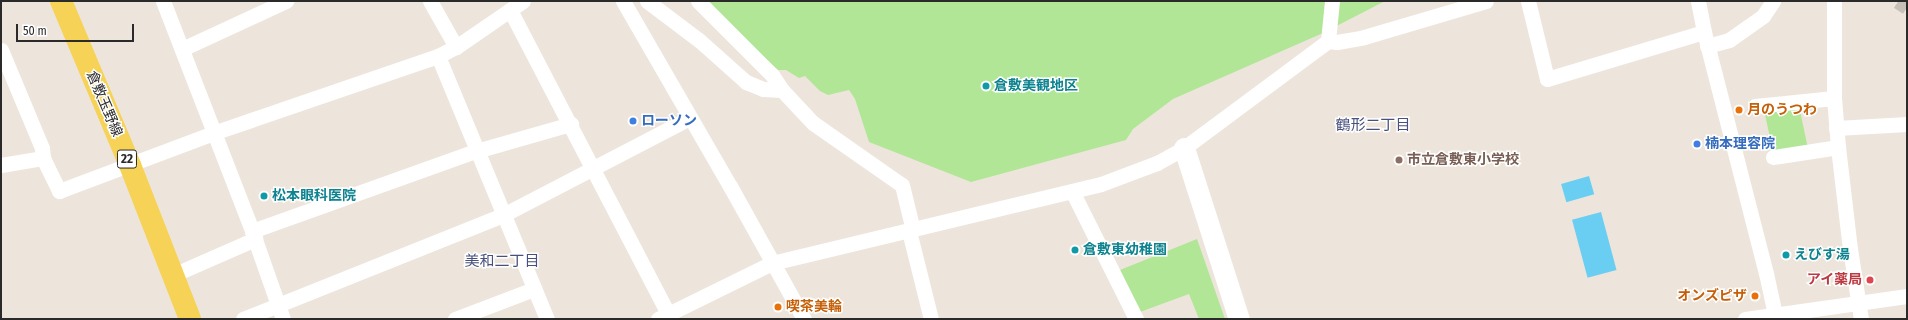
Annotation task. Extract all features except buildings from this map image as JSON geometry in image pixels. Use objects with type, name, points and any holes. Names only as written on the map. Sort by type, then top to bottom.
[{"type":"main road","name":"倉敷玉野線","points":[[61,1],[130,165],[190,319]]},
{"type":"street","points":[[163,1],[253,235],[280,312]]},
{"type":"street","points":[[182,49],[286,1]]},
{"type":"street","points":[[430,1],[456,47]]},
{"type":"street","points":[[1,50],[42,148],[43,158],[59,191],[213,133],[438,56],[456,47],[523,1]]},
{"type":"street","points":[[623,1],[662,67],[689,118],[730,186],[804,319]]},
{"type":"street","points":[[647,1],[700,41],[746,82],[764,89],[782,90]]},
{"type":"street","points":[[698,1],[772,75],[782,90],[813,123],[902,185],[931,319]]},
{"type":"street","points":[[1328,41],[1332,1]]},
{"type":"street","points":[[510,10],[594,167],[596,174],[666,317],[772,263],[1100,184],[1135,172],[1157,163],[1184,148],[1328,41],[1337,42],[1364,37],[1486,1]]},
{"type":"street","points":[[1528,1],[1548,79],[1705,39],[1729,40],[1762,16],[1773,1]]},
{"type":"street","points":[[1698,1],[1705,39],[1766,273],[1775,315]]},
{"type":"street","points":[[1834,1],[1834,98],[1836,128],[1857,303],[1861,319]]},
{"type":"street","points":[[438,56],[476,151],[547,319]]},
{"type":"street","points":[[1755,106],[1834,98]]},
{"type":"street","points":[[243,319],[280,312],[503,215],[689,118]]},
{"type":"street","points":[[173,275],[253,235],[476,151],[571,124]]},
{"type":"street","points":[[1836,128],[1907,124]]},
{"type":"street","points":[[1773,157],[1838,147]]},
{"type":"street","points":[[1184,148],[1239,319]]},
{"type":"street","points":[[3,168],[43,158]]},
{"type":"street","points":[[1072,191],[1136,319]]},
{"type":"street","points":[[455,319],[534,289]]},
{"type":"street","points":[[1745,319],[1907,296]]},
{"type":"green space","name":"倉敷美観地区","points":[[703,1],[1385,1],[1323,33],[1173,99],[1133,129],[1126,140],[971,182],[869,142],[855,99],[849,90],[828,95],[820,91],[805,76],[799,78],[786,70],[778,70]]},
{"type":"green space","points":[[1799,106],[1807,145],[1773,152],[1765,113]]},
{"type":"green space","points":[[1197,239],[1225,319],[1199,319],[1189,294],[1140,312],[1120,270]]},
{"type":"water","points":[[1589,176],[1594,194],[1566,202],[1561,184]]},
{"type":"water","points":[[1601,212],[1617,270],[1588,278],[1572,220]]},
{"type":"tunnel","points":[[1898,1],[1907,7]]},
{"type":"place","name":"倉敷美観地区","points":[[986,86]]},
{"type":"place","name":"月のうつわ","points":[[1739,110]]},
{"type":"place","name":"ローソン","points":[[633,121]]},
{"type":"place","name":"楠本理容院","points":[[1697,144]]},
{"type":"place","name":"市立倉敷東小学校","points":[[1399,160]]},
{"type":"place","name":"松本眼科医院","points":[[264,196]]},
{"type":"place","name":"倉敷東幼稚園","points":[[1075,250]]},
{"type":"place","name":"えびす湯","points":[[1786,255]]},
{"type":"place","name":"アイ薬局","points":[[1870,280]]},
{"type":"place","name":"オンズピザ","points":[[1755,296]]},
{"type":"place","name":"喫茶美輪","points":[[778,307]]},
{"type":"district","name":"鶴形二丁目","points":[[1373,126]]},
{"type":"district","name":"美和二丁目","points":[[502,262]]}]
